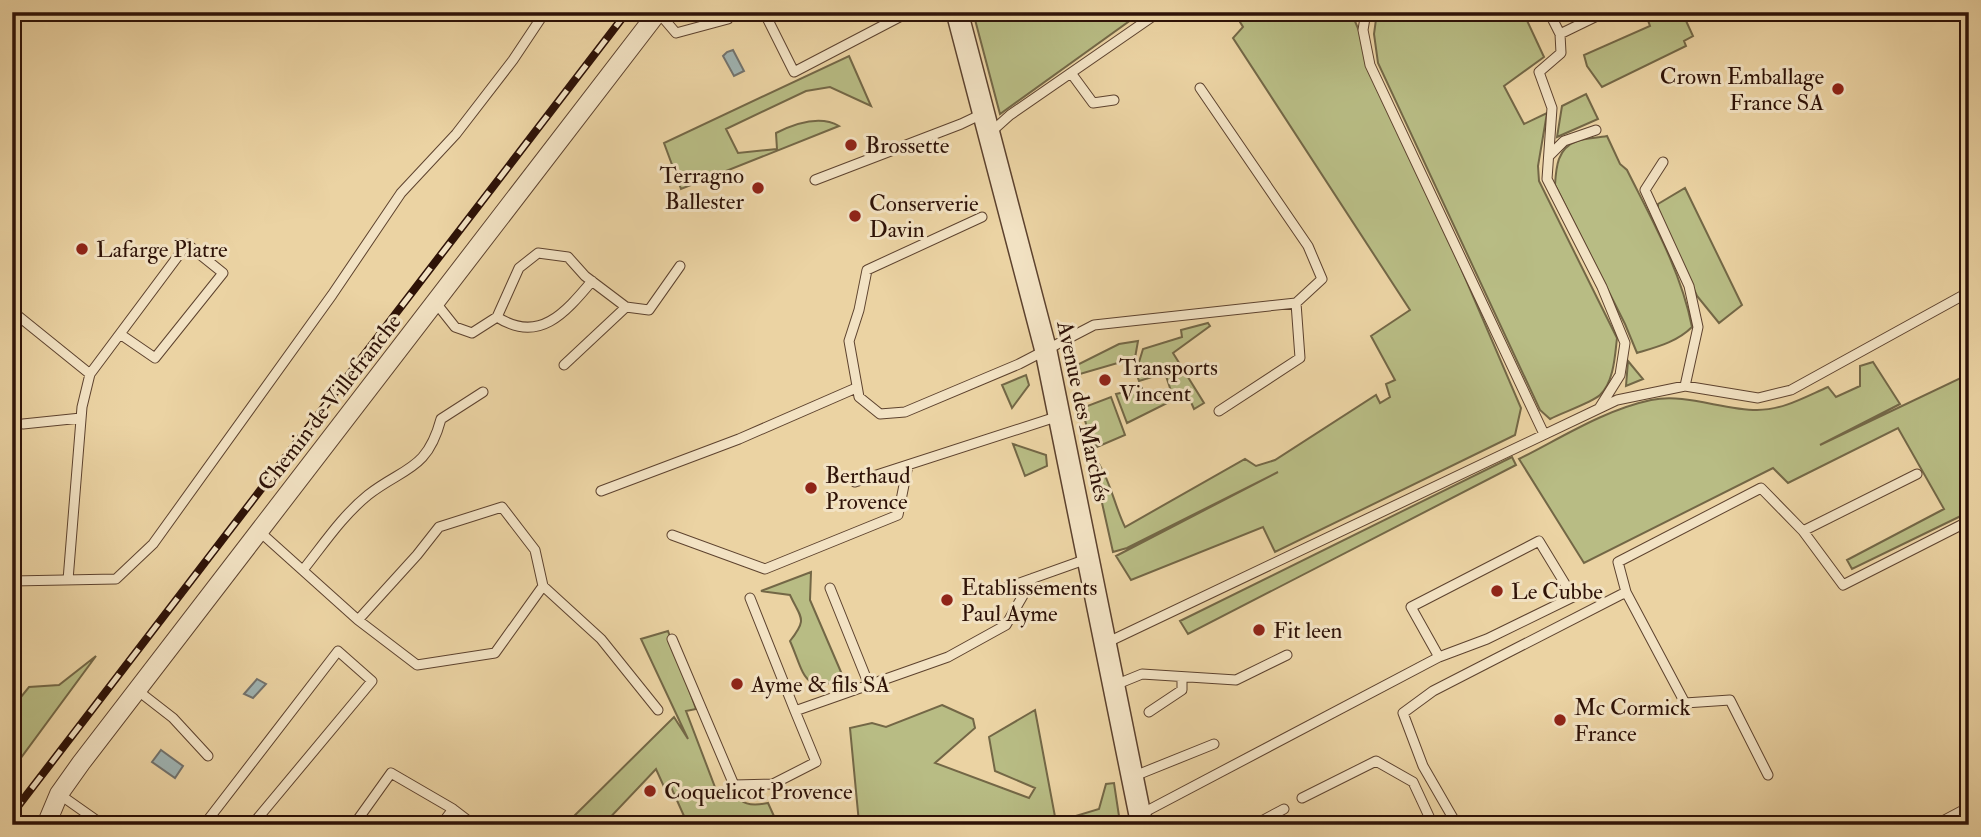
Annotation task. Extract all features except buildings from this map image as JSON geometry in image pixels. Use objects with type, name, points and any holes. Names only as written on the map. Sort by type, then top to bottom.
[{"type":"street","name":"Chemin de Villefranche","points":[[46,825],[59,794],[137,690],[658,12]]},
{"type":"street","name":"Avenue des Marchés","points":[[957,12],[1046,351],[1141,819]]},
{"type":"lane","points":[[12,581],[116,579],[153,544],[318,316],[401,193],[456,134],[513,60],[545,12]]},
{"type":"lane","points":[[658,12],[676,33],[728,19]]},
{"type":"lane","points":[[764,12],[794,72],[909,12]]},
{"type":"lane","points":[[989,135],[1010,115],[1159,12]]},
{"type":"lane","points":[[1366,12],[1363,30],[1370,65],[1544,435]]},
{"type":"lane","points":[[1549,12],[1560,34],[1561,53],[1539,72],[1552,108],[1547,179],[1602,287],[1625,343],[1620,375],[1599,408]]},
{"type":"lane","points":[[1560,34],[1595,18],[1593,12]]},
{"type":"lane","points":[[1071,73],[1093,103],[1114,100]]},
{"type":"lane","points":[[982,217],[867,270],[849,341],[859,397],[880,414],[905,412],[1046,351],[1094,325],[1296,303],[1322,279],[1308,246],[1200,88]]},
{"type":"lane","points":[[815,180],[984,113]]},
{"type":"lane","points":[[1550,155],[1564,141],[1596,130]]},
{"type":"lane","points":[[1663,162],[1645,190],[1689,286],[1698,327],[1685,386]]},
{"type":"lane","points":[[68,580],[81,418],[90,374],[187,244],[223,272],[155,358],[120,334]]},
{"type":"lane","points":[[436,303],[455,327],[472,333],[497,317],[519,268],[538,253],[568,257],[592,281],[626,307],[649,310],[680,266]]},
{"type":"lane","points":[[497,317],[513,327],[529,329],[550,322],[592,281]]},
{"type":"lane","points":[[1106,643],[1617,400],[1685,386],[1758,398],[1791,390],[1969,292]]},
{"type":"lane","points":[[1219,411],[1300,358],[1296,303]]},
{"type":"lane","points":[[564,365],[626,307]]},
{"type":"lane","points":[[12,311],[90,374]]},
{"type":"lane","points":[[601,491],[739,439],[856,388]]},
{"type":"lane","points":[[303,570],[345,517],[368,495],[424,458],[436,438],[441,419],[483,393]]},
{"type":"lane","points":[[855,482],[1060,415]]},
{"type":"lane","points":[[23,424],[81,418]]},
{"type":"lane","points":[[672,535],[765,569],[898,515],[908,465]]},
{"type":"lane","points":[[1804,531],[1917,474]]},
{"type":"lane","points":[[1768,775],[1730,700],[1685,703],[1626,592],[1618,562],[1761,488],[1804,531],[1843,585],[1969,522]]},
{"type":"lane","points":[[358,620],[418,555],[439,527],[502,507],[535,550],[543,586],[601,639],[657,710]]},
{"type":"lane","points":[[260,532],[358,620],[416,665],[495,653],[543,586]]},
{"type":"lane","points":[[1141,819],[1439,657],[1487,639],[1573,597],[1539,541],[1411,607],[1439,657]]},
{"type":"lane","points":[[997,591],[1089,558]]},
{"type":"lane","points":[[795,711],[948,657],[1006,625],[1033,578]]},
{"type":"lane","points":[[830,588],[869,685]]},
{"type":"lane","points":[[1457,825],[1423,766],[1403,713],[1433,691],[1626,592]]},
{"type":"lane","points":[[671,639],[734,785],[773,784],[816,762],[750,598]]},
{"type":"lane","points":[[204,825],[338,651],[372,681],[251,825]]},
{"type":"lane","points":[[1113,685],[1142,674],[1236,680],[1287,655]]},
{"type":"lane","points":[[1149,712],[1182,690],[1182,677]]},
{"type":"lane","points":[[137,690],[173,718],[208,755]]},
{"type":"lane","points":[[1132,778],[1214,744]]},
{"type":"lane","points":[[1302,798],[1377,761],[1413,782],[1433,825]]},
{"type":"lane","points":[[360,825],[356,822],[391,772],[453,808],[474,825]]},
{"type":"lane","points":[[59,794],[103,825]]},
{"type":"lane","points":[[1935,825],[1969,807]]},
{"type":"lane","points":[[441,825],[453,808]]},
{"type":"lane","points":[[1254,825],[1284,809]]},
{"type":"green space","points":[[973,12],[1142,12],[1000,114]]},
{"type":"green space","points":[[1234,12],[1351,12],[1521,408],[1515,435],[1275,552],[1263,527],[1131,580],[1116,556],[1278,472],[1127,548],[1113,552],[1096,476],[1099,464],[1125,527],[1245,459],[1256,466],[1275,460],[1376,395],[1380,403],[1390,397],[1386,384],[1395,380],[1371,336],[1410,310],[1233,38],[1243,27]]},
{"type":"green space","points":[[1377,12],[1523,12],[1544,57],[1504,86],[1524,124],[1547,113],[1538,166],[1539,181],[1617,338],[1611,376],[1605,390],[1596,398],[1550,419],[1540,410],[1378,63],[1374,34]]},
{"type":"green space","points":[[1645,12],[1682,12],[1693,36],[1684,41],[1686,46],[1602,87],[1587,66],[1584,55],[1650,26]]},
{"type":"green space","points":[[849,56],[871,106],[830,87],[806,91],[726,129],[738,153],[777,149],[776,133],[799,124],[824,121],[839,126],[681,189],[664,143]]},
{"type":"green space","points":[[1586,94],[1598,119],[1557,137],[1562,106]]},
{"type":"green space","points":[[1607,136],[1665,246],[1681,286],[1692,327],[1673,340],[1637,353],[1555,185],[1557,165],[1565,148],[1584,139]]},
{"type":"green space","points":[[1685,188],[1742,305],[1719,323],[1697,296],[1658,209],[1658,204]]},
{"type":"green space","points":[[1208,323],[1210,326],[1173,353],[1204,403],[1194,409],[1187,393],[1127,423],[1116,394],[1142,388],[1146,402],[1171,391],[1165,373],[1139,381],[1136,372],[1143,349],[1182,337],[1181,330]]},
{"type":"green space","points":[[1138,341],[1135,358],[1073,376],[1071,368],[1119,344]]},
{"type":"green space","points":[[1628,361],[1643,379],[1626,386]]},
{"type":"green space","points":[[1873,362],[1900,404],[1820,445],[1969,374],[1969,512],[1852,569],[1847,560],[1944,509],[1898,428],[1788,483],[1773,468],[1584,563],[1519,459],[1616,410],[1651,400],[1691,400],[1757,410],[1785,405],[1828,387],[1836,397],[1860,386],[1860,366]]},
{"type":"green space","points":[[1026,375],[1029,385],[1012,408],[1002,385]]},
{"type":"green space","points":[[1111,397],[1125,435],[1097,447],[1089,436],[1082,408]]},
{"type":"green space","points":[[1013,444],[1046,455],[1047,466],[1025,476]]},
{"type":"green space","points":[[1512,457],[1516,465],[1188,634],[1180,621]]},
{"type":"green space","points":[[811,572],[810,600],[844,679],[830,683],[812,683],[803,672],[790,641],[801,623],[801,618],[790,595],[761,591]]},
{"type":"green space","points":[[668,631],[696,709],[686,711],[718,795],[730,791],[747,803],[768,803],[778,825],[688,825],[671,787],[665,789],[656,769],[603,825],[597,821],[594,825],[565,825],[674,717],[688,739],[641,639]]},
{"type":"green space","points":[[96,656],[12,770],[12,708],[29,687],[59,685]]},
{"type":"green space","points":[[942,705],[973,719],[975,728],[935,763],[1029,798],[1035,788],[995,771],[989,737],[1035,710],[1056,822],[1099,809],[1106,784],[1114,783],[1119,816],[1073,825],[855,825],[859,823],[850,728],[872,723],[886,727]]},
{"type":"shaded area","points":[[733,50],[744,71],[734,76],[723,56]]},
{"type":"shaded area","points":[[257,679],[266,684],[253,698],[244,694]]},
{"type":"shaded area","points":[[161,750],[183,766],[175,778],[152,762]]},
{"type":"railway","points":[[12,814],[627,12]]},
{"type":"place","name":"Crown Emballage France SA","points":[[1838,89]]},
{"type":"place","name":"Brossette","points":[[851,145]]},
{"type":"place","name":"Terragno Ballester","points":[[758,188]]},
{"type":"place","name":"Conserverie Davin","points":[[855,216]]},
{"type":"place","name":"Lafarge Platre","points":[[82,249]]},
{"type":"place","name":"Transports Vincent","points":[[1105,380]]},
{"type":"place","name":"Berthaud Provence","points":[[811,488]]},
{"type":"place","name":"Le Cubbe","points":[[1497,591]]},
{"type":"place","name":"Etablissements Paul Ayme","points":[[947,600]]},
{"type":"place","name":"Fit leen","points":[[1259,630]]},
{"type":"place","name":"Ayme & fils SA","points":[[737,684]]},
{"type":"place","name":"Mc Cormick France","points":[[1560,720]]},
{"type":"place","name":"Coquelicot Provence","points":[[650,791]]}]
